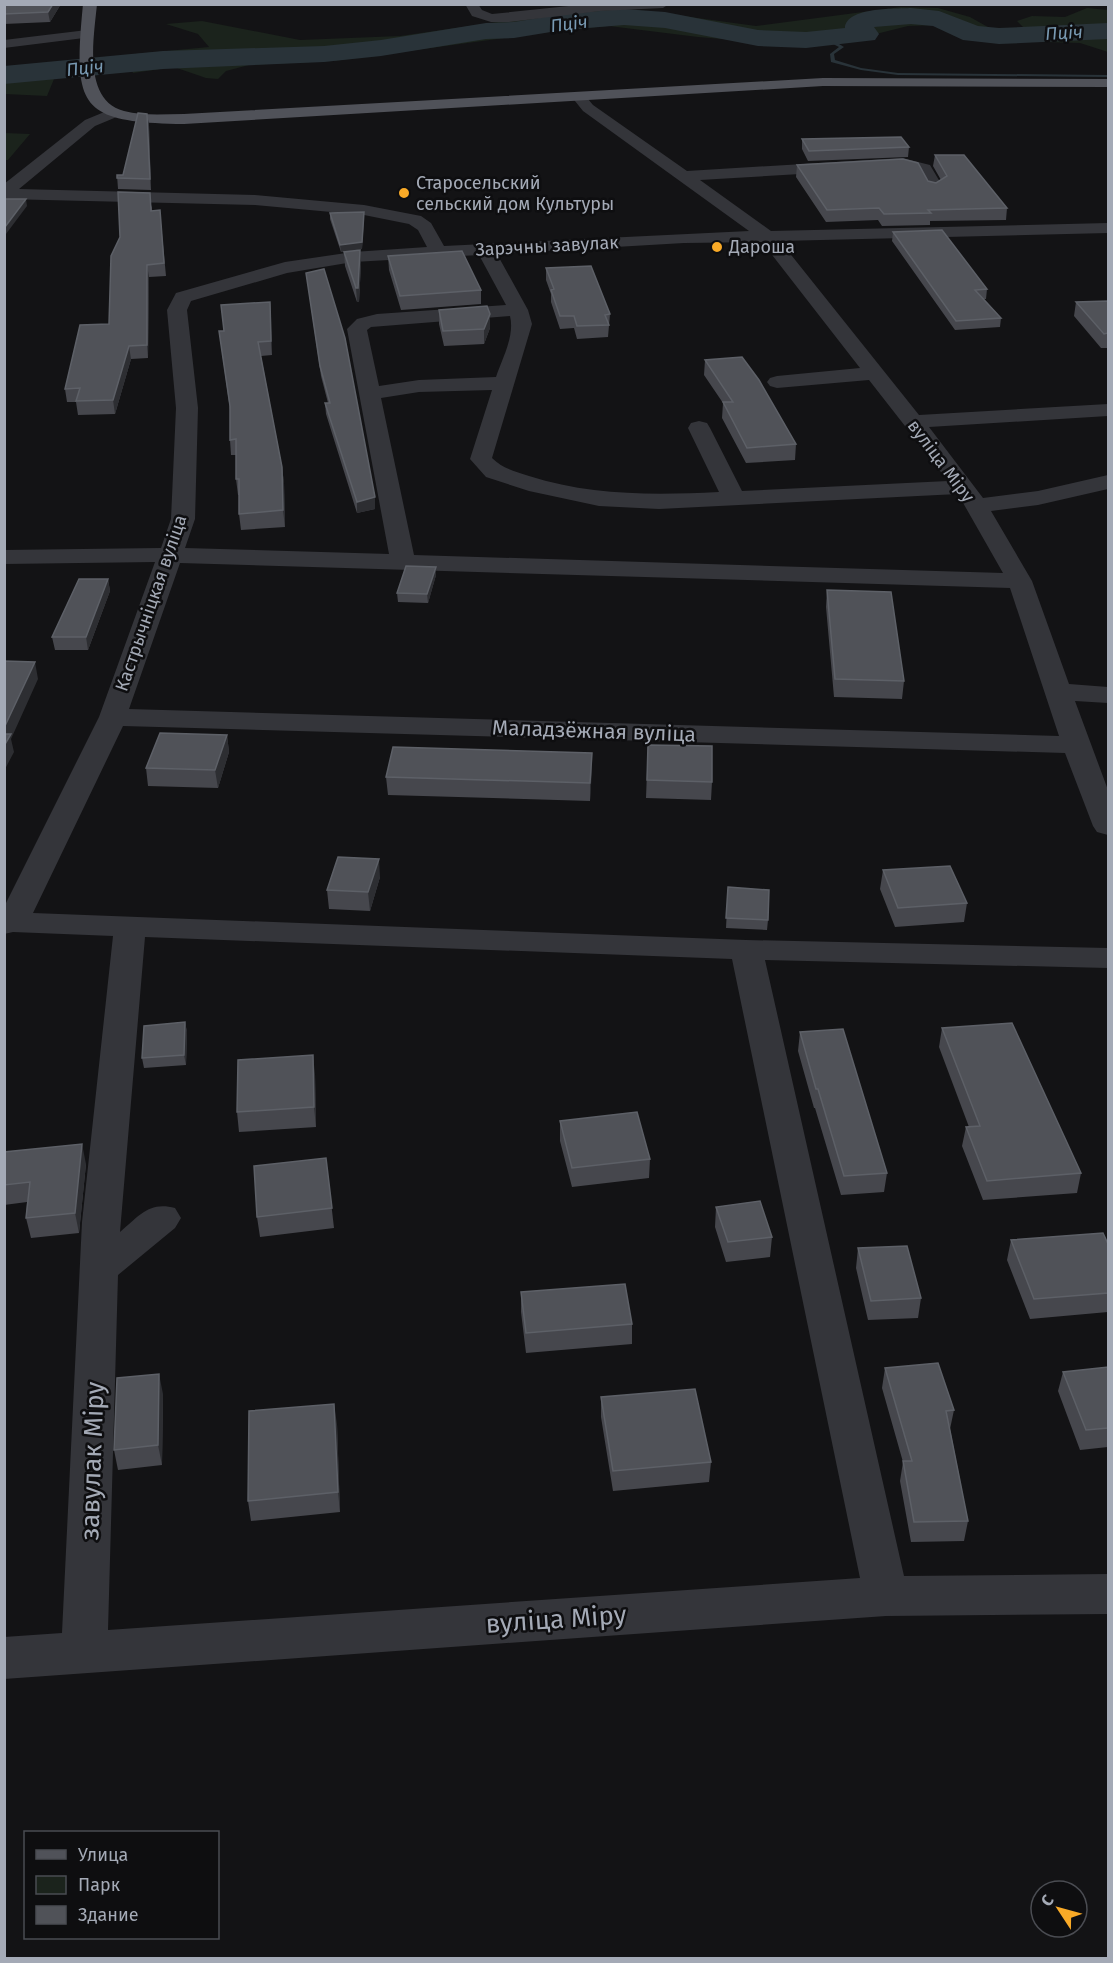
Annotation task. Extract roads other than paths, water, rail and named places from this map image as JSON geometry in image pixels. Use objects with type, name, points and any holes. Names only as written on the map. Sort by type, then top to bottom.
[{"type":"main road","points":[[90,4],[87,34],[88,77],[97,102],[114,113],[153,118],[823,82],[1108,83]]},
{"type":"street","points":[[471,4],[477,13],[484,16],[509,18],[600,7],[663,4]]},
{"type":"street","points":[[4,44],[87,34]]},
{"type":"street","name":"вуліца Міру","points":[[578,96],[588,108],[767,236],[970,496],[1020,581],[1060,692],[1076,745],[1108,826]]},
{"type":"street","points":[[4,194],[90,123],[114,113]]},
{"type":"street","points":[[685,176],[761,157]]},
{"type":"street","points":[[685,176],[902,163],[924,168],[935,188]]},
{"type":"street","points":[[685,176],[773,180]]},
{"type":"street","points":[[4,194],[255,200],[364,210],[415,220],[425,227],[438,252]]},
{"type":"street","name":"Зарэчны завулак","points":[[438,252],[684,238],[1108,228]]},
{"type":"street","points":[[485,249],[518,310],[522,324],[519,340],[485,440],[482,459],[494,471],[537,486],[599,499],[658,502],[733,497],[1038,498],[1108,482]]},
{"type":"street","name":"Кастрычніцкая вуліца","points":[[9,923],[112,717],[183,519],[186,408],[177,310],[183,297],[214,286],[317,261],[438,252]]},
{"type":"street","points":[[404,562],[357,329],[364,323],[377,320],[518,310]]},
{"type":"street","points":[[777,382],[873,373]]},
{"type":"street","points":[[370,394],[418,386],[504,383]]},
{"type":"street","points":[[912,422],[1108,410]]},
{"type":"street","points":[[699,428],[733,497]]},
{"type":"street","points":[[4,557],[170,555],[1020,581]]},
{"type":"street","points":[[1060,692],[1108,695]]},
{"type":"street","name":"Маладзёжная вуліца","points":[[112,717],[1076,745]]},
{"type":"street","points":[[9,923],[130,925],[746,950],[1108,958]]},
{"type":"street","name":"завулак Міру","points":[[84,1653],[101,1222],[130,925]]},
{"type":"street","points":[[746,950],[886,1596]]},
{"type":"street","points":[[99,1270],[162,1218]]},
{"type":"street","name":"вуліца Міру","points":[[4,1658],[886,1596],[1108,1594]]},
{"type":"waterway","name":"Пціч","points":[[4,75],[163,60],[324,54],[381,48],[486,31],[514,30],[563,22],[624,17],[665,20],[758,38],[806,40],[865,34],[857,26],[867,19],[911,16],[939,19],[973,34],[999,36],[1108,31]]},
{"type":"waterway","points":[[827,39],[842,47],[832,54],[833,61],[861,69],[898,74],[1108,76]]},
{"type":"place","name":"Старосельский сельский дом Культуры","points":[[404,193]]},
{"type":"place","name":"Дароша","points":[[717,247]]}]
